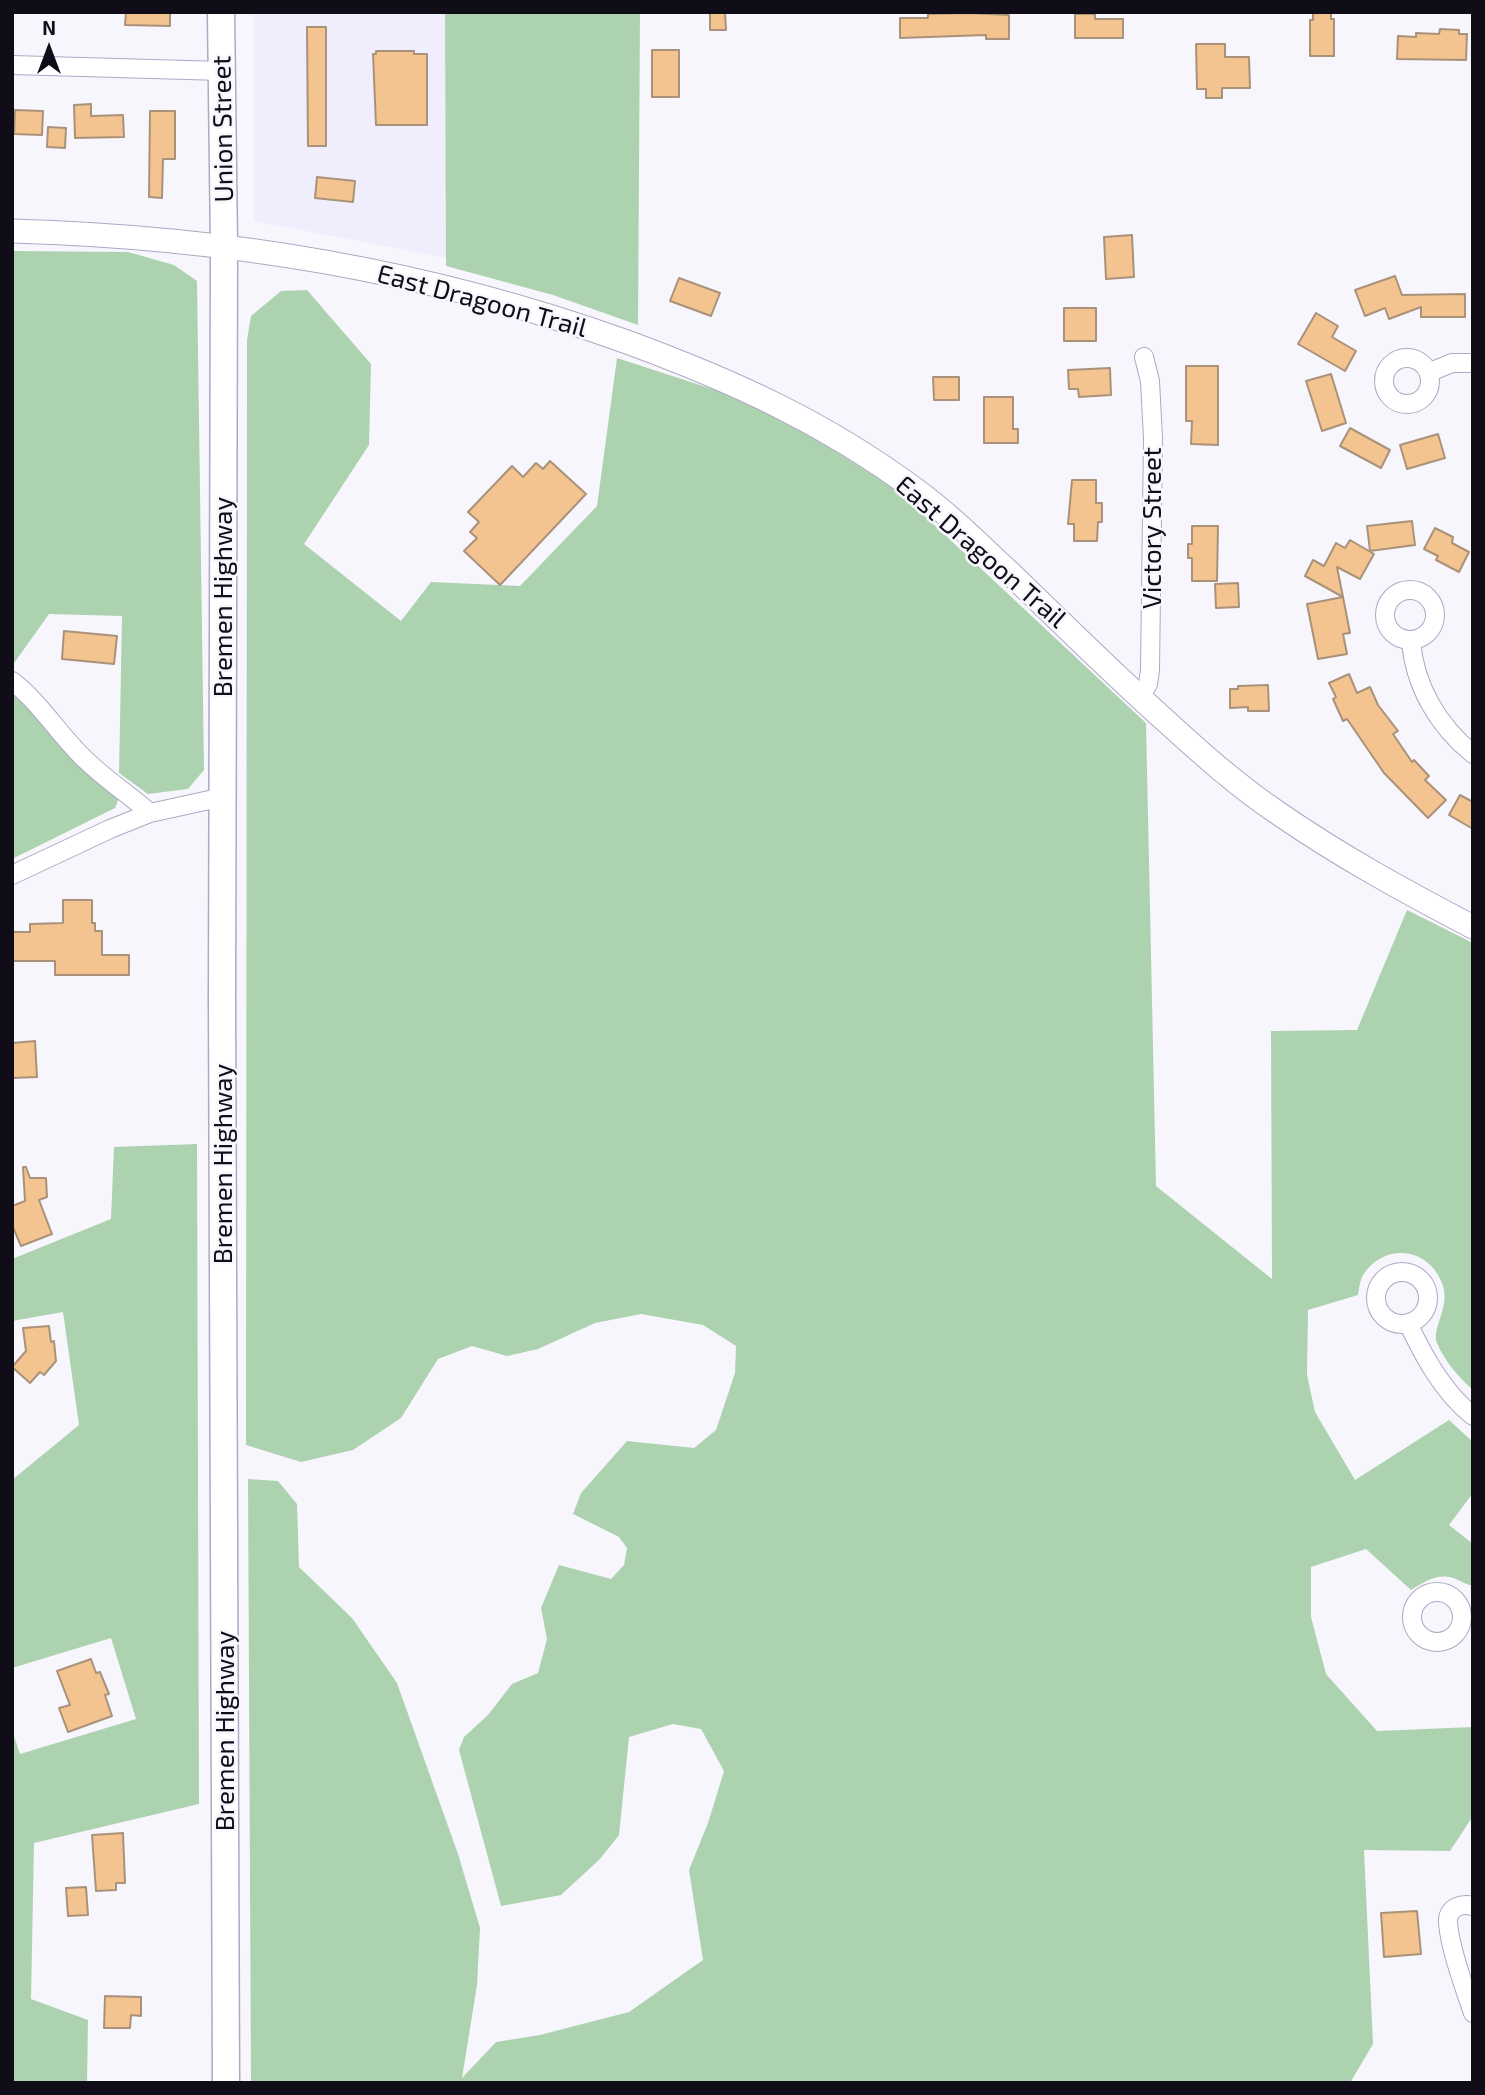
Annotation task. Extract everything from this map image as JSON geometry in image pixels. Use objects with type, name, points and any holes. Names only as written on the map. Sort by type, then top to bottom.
[{"type":"main road","name":"Union Street","points":[[221,12],[224,246]]},
{"type":"main road","name":"Bremen Highway","points":[[224,246],[226,2083]]},
{"type":"street","points":[[12,65],[222,71]]},
{"type":"street","name":"East Dragoon Trail","points":[[12,231],[107,234],[224,246],[336,263],[433,283],[587,328],[755,393],[843,440],[919,492],[980,545],[1169,724],[1276,812],[1345,857],[1473,927]]},
{"type":"street","name":"Victory Street","points":[[1140,697],[1148,684],[1150,670],[1153,507],[1150,381],[1144,357]]},
{"type":"street","points":[[1430,372],[1452,363],[1473,363]]},
{"type":"street","points":[[1411,640],[1412,659],[1432,707],[1445,727],[1473,754]]},
{"type":"street","points":[[12,681],[28,694],[75,750],[100,774],[150,813]]},
{"type":"street","points":[[12,875],[110,828],[150,813],[223,797]]},
{"type":"street","points":[[1408,1323],[1439,1379],[1473,1416]]},
{"type":"street","points":[[1473,1906],[1462,1904],[1455,1907],[1448,1921],[1457,1964],[1473,2012]]},
{"type":"shaded area","points":[[254,12],[445,12],[447,258],[254,221]]},
{"type":"green space","points":[[445,12],[640,12],[638,325],[553,295],[446,266]]},
{"type":"green space","points":[[12,251],[128,252],[174,265],[197,281],[204,770],[188,789],[148,794],[119,773],[122,616],[49,614],[12,666]]},
{"type":"green space","points":[[307,290],[371,364],[369,445],[304,544],[401,621],[431,582],[520,586],[597,506],[617,358],[743,399],[831,448],[897,490],[1146,723],[1156,1186],[1272,1279],[1271,1031],[1357,1030],[1407,910],[1473,943],[1473,1390],[1452,1368],[1437,1343],[1436,1331],[1445,1294],[1437,1273],[1429,1263],[1418,1257],[1395,1254],[1383,1257],[1372,1264],[1363,1275],[1358,1295],[1308,1310],[1307,1375],[1315,1412],[1355,1480],[1449,1420],[1473,1442],[1473,1493],[1449,1525],[1473,1544],[1473,1586],[1444,1576],[1429,1580],[1411,1590],[1366,1549],[1311,1567],[1311,1617],[1326,1674],[1377,1731],[1473,1727],[1473,1816],[1450,1851],[1364,1850],[1373,2044],[1350,2083],[251,2083],[248,1479],[278,1481],[297,1504],[299,1567],[352,1618],[397,1683],[458,1854],[480,1928],[477,1985],[462,2078],[496,2042],[540,2035],[629,2012],[703,1960],[689,1870],[708,1823],[724,1771],[701,1729],[673,1724],[629,1737],[619,1835],[600,1859],[561,1895],[501,1906],[459,1750],[464,1737],[488,1715],[512,1684],[538,1673],[547,1639],[541,1608],[559,1565],[611,1579],[624,1565],[627,1548],[619,1537],[573,1514],[581,1493],[627,1441],[694,1448],[716,1430],[735,1373],[736,1346],[703,1325],[641,1314],[595,1323],[538,1349],[507,1356],[472,1346],[438,1359],[401,1418],[353,1450],[301,1462],[246,1445],[247,340],[251,316],[281,291]]},
{"type":"green space","points":[[12,691],[76,761],[119,798],[115,808],[12,859]]},
{"type":"green space","points":[[197,1144],[199,1804],[34,1843],[31,1999],[88,2020],[87,2083],[12,2083],[12,1730],[20,1754],[136,1719],[111,1638],[12,1668],[12,1480],[79,1425],[63,1312],[12,1321],[12,1259],[111,1219],[114,1147]]},
{"type":"building","points":[[126,12],[170,12],[170,26],[125,25]]},
{"type":"building","points":[[710,12],[725,12],[726,30],[710,30]]},
{"type":"building","points":[[967,13],[1009,15],[1009,39],[986,39],[986,35],[900,38],[900,18]]},
{"type":"building","points":[[1313,13],[1331,13],[1331,19],[1334,19],[1334,56],[1310,56],[1310,20],[1313,20]]},
{"type":"building","points":[[1075,14],[1095,14],[1095,19],[1123,19],[1123,38],[1075,38]]},
{"type":"building","points":[[307,27],[326,27],[326,146],[308,146]]},
{"type":"building","points":[[1440,29],[1459,30],[1459,34],[1467,34],[1466,60],[1397,59],[1398,36],[1416,37],[1416,33],[1439,34]]},
{"type":"building","points":[[1196,44],[1225,44],[1225,57],[1249,57],[1250,88],[1222,88],[1222,98],[1206,98],[1206,89],[1197,89]]},
{"type":"building","points":[[652,50],[679,50],[679,97],[652,97]]},
{"type":"building","points":[[376,51],[414,51],[414,54],[427,54],[427,125],[376,125],[373,54],[376,54]]},
{"type":"building","points":[[91,104],[91,116],[123,115],[124,137],[75,138],[74,105]]},
{"type":"building","points":[[15,110],[43,111],[42,135],[14,134]]},
{"type":"building","points":[[150,111],[175,111],[175,159],[163,159],[162,198],[149,197]]},
{"type":"building","points":[[48,127],[66,128],[65,148],[47,147]]},
{"type":"building","points":[[317,177],[355,181],[353,202],[315,198]]},
{"type":"building","points":[[1132,235],[1134,277],[1106,279],[1104,237]]},
{"type":"building","points":[[1395,276],[1402,295],[1465,294],[1465,317],[1421,317],[1421,307],[1389,319],[1385,308],[1365,316],[1355,290]]},
{"type":"building","points":[[679,278],[720,293],[711,316],[670,301]]},
{"type":"building","points":[[1064,308],[1096,308],[1096,341],[1064,341]]},
{"type":"building","points":[[1316,313],[1338,326],[1332,337],[1356,351],[1345,371],[1298,344]]},
{"type":"building","points":[[1186,366],[1218,366],[1218,445],[1191,444],[1192,421],[1186,421]]},
{"type":"building","points":[[1110,368],[1111,395],[1079,397],[1078,389],[1069,389],[1068,370]]},
{"type":"building","points":[[1331,374],[1346,423],[1322,431],[1306,381]]},
{"type":"building","points":[[933,377],[959,377],[959,400],[934,400]]},
{"type":"building","points":[[984,397],[1013,397],[1013,429],[1018,429],[1018,443],[984,443]]},
{"type":"building","points":[[1350,428],[1390,450],[1381,468],[1340,446]]},
{"type":"building","points":[[1438,434],[1445,458],[1407,469],[1400,445]]},
{"type":"building","points":[[550,461],[586,494],[500,585],[464,551],[477,538],[470,532],[479,522],[468,512],[512,466],[523,477],[536,463],[543,469]]},
{"type":"building","points":[[1072,480],[1096,480],[1096,503],[1102,503],[1102,522],[1098,522],[1097,541],[1074,541],[1074,524],[1068,524]]},
{"type":"building","points":[[1412,521],[1415,545],[1370,551],[1367,526]]},
{"type":"building","points":[[1192,526],[1218,526],[1217,581],[1192,581],[1192,558],[1188,558],[1188,544],[1192,544]]},
{"type":"building","points":[[1435,528],[1453,537],[1452,543],[1469,552],[1459,572],[1436,560],[1438,556],[1424,549]]},
{"type":"building","points":[[1350,540],[1374,554],[1360,579],[1337,567],[1343,597],[1305,576],[1313,560],[1324,566],[1336,543],[1345,548]]},
{"type":"building","points":[[1238,583],[1239,607],[1216,608],[1215,584]]},
{"type":"building","points":[[1343,597],[1350,633],[1343,634],[1347,654],[1318,659],[1307,604]]},
{"type":"building","points":[[64,631],[117,636],[114,664],[62,659]]},
{"type":"building","points":[[1349,674],[1357,693],[1370,687],[1378,705],[1398,731],[1393,734],[1412,762],[1414,760],[1429,776],[1425,780],[1446,800],[1428,818],[1384,773],[1347,719],[1343,721],[1329,683]]},
{"type":"building","points":[[1268,685],[1269,711],[1248,711],[1248,707],[1230,708],[1230,689],[1238,689],[1238,686]]},
{"type":"building","points":[[1460,795],[1473,802],[1473,829],[1449,815]]},
{"type":"building","points":[[63,900],[92,900],[92,923],[95,923],[95,931],[102,931],[102,955],[129,955],[129,975],[55,975],[55,961],[12,961],[12,932],[30,932],[30,924],[63,923]]},
{"type":"building","points":[[35,1041],[37,1077],[12,1078],[12,1043]]},
{"type":"building","points":[[23,1167],[26,1167],[30,1178],[46,1178],[47,1197],[39,1200],[52,1234],[21,1246],[12,1225],[12,1206],[25,1201]]},
{"type":"building","points":[[49,1326],[56,1361],[44,1375],[40,1372],[30,1383],[12,1367],[26,1351],[23,1328]]},
{"type":"building","points":[[91,1659],[109,1694],[105,1695],[112,1716],[68,1732],[59,1708],[70,1705],[57,1671]]},
{"type":"building","points":[[123,1833],[125,1883],[116,1883],[116,1890],[96,1891],[92,1835]]},
{"type":"building","points":[[86,1887],[88,1915],[68,1916],[66,1888]]},
{"type":"building","points":[[1417,1911],[1421,1954],[1384,1957],[1381,1913]]},
{"type":"building","points":[[105,1996],[141,1997],[141,2016],[131,2015],[130,2028],[104,2028]]}]
